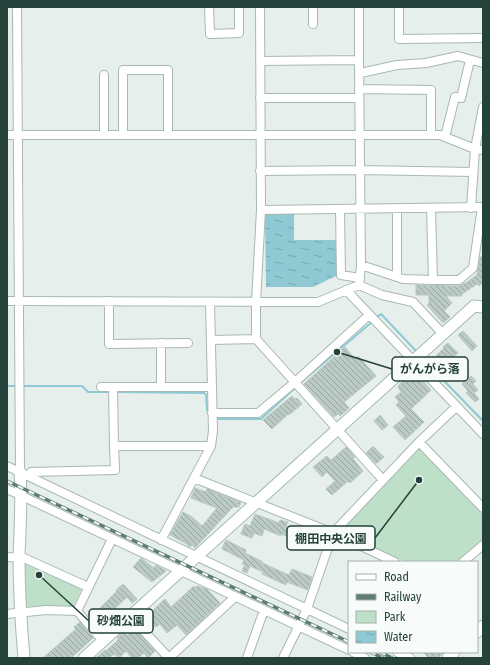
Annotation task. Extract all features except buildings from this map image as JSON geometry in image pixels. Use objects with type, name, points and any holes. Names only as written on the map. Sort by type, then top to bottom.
[{"type":"street","points":[[18,7],[19,301],[24,474],[21,496],[19,557],[20,614],[24,658]]},
{"type":"street","points":[[209,7],[210,34],[239,33],[239,7]]},
{"type":"street","points":[[260,7],[261,210],[256,302],[256,339],[294,383],[383,480]]},
{"type":"street","points":[[313,7],[313,24]]},
{"type":"street","points":[[7,301],[318,302],[346,290],[359,281],[361,265],[359,7]]},
{"type":"street","points":[[399,7],[399,39],[483,38]]},
{"type":"street","points":[[359,73],[397,65],[426,63],[458,56],[483,63]]},
{"type":"street","points":[[260,61],[359,60]]},
{"type":"street","points":[[445,137],[455,97],[461,98],[470,60]]},
{"type":"street","points":[[123,135],[123,70],[168,70],[168,135]]},
{"type":"street","points":[[104,75],[104,135]]},
{"type":"street","points":[[260,98],[431,90],[431,136]]},
{"type":"street","points":[[471,208],[473,172],[479,150],[483,107]]},
{"type":"street","points":[[7,135],[440,136],[479,150]]},
{"type":"street","points":[[260,170],[473,172]]},
{"type":"street","points":[[261,210],[483,207],[473,268],[459,280],[403,279],[361,265]]},
{"type":"street","points":[[397,208],[397,277]]},
{"type":"street","points":[[431,208],[433,280]]},
{"type":"street","points":[[340,209],[341,275],[359,281],[382,295],[413,302],[443,334]]},
{"type":"street","points":[[346,290],[369,315],[417,357],[456,407],[483,434]]},
{"type":"street","points":[[109,301],[109,344],[188,343]]},
{"type":"street","points":[[161,540],[211,446],[213,431],[210,302]]},
{"type":"street","points":[[84,658],[474,306],[483,307]]},
{"type":"street","points":[[212,414],[258,413],[294,383],[369,315]]},
{"type":"street","points":[[211,340],[256,339]]},
{"type":"street","points":[[161,343],[161,387]]},
{"type":"street","points":[[101,387],[212,387]]},
{"type":"street","points":[[7,472],[24,474],[32,472],[115,470],[113,387]]},
{"type":"street","points":[[284,658],[300,627],[333,533],[419,442],[456,407]]},
{"type":"street","points":[[419,442],[483,508]]},
{"type":"street","points":[[114,446],[211,446]]},
{"type":"street","points":[[7,466],[348,629]]},
{"type":"street","points":[[194,478],[333,533],[393,561]]},
{"type":"street","points":[[7,489],[348,650]]},
{"type":"street","points":[[77,611],[112,539]]},
{"type":"street","points":[[464,561],[483,545]]},
{"type":"street","points":[[7,557],[19,557],[88,587]]},
{"type":"street","points":[[130,616],[172,657],[236,597]]},
{"type":"street","points":[[7,614],[20,614],[46,610],[77,611],[103,641]]},
{"type":"street","points":[[247,658],[264,610]]},
{"type":"street","points":[[400,653],[410,658]]},
{"type":"green space","points":[[419,446],[483,514],[483,543],[462,561],[404,561],[339,532]]},
{"type":"green space","points":[[24,563],[82,588],[73,607],[24,606]]},
{"type":"water","points":[[267,212],[294,212],[294,240],[339,240],[340,274],[313,287],[266,287],[265,214]]},
{"type":"waterway","points":[[376,318],[381,314],[417,352]]},
{"type":"waterway","points":[[299,384],[373,321]]},
{"type":"waterway","points":[[422,358],[483,421]]},
{"type":"waterway","points":[[7,386],[18,386]]},
{"type":"waterway","points":[[22,386],[82,386],[88,392],[109,392]]},
{"type":"waterway","points":[[217,419],[261,419],[296,387]]},
{"type":"waterway","points":[[118,392],[204,393],[206,395],[207,410]]},
{"type":"railway","points":[[7,481],[348,642]]},
{"type":"railway","points":[[372,653],[383,658]]},
{"type":"railway","points":[[382,653],[392,658]]},
{"type":"place","name":"がんがら落","points":[[337,352]]},
{"type":"place","name":"棚田中央公園","points":[[419,480]]},
{"type":"place","name":"砂畑公園","points":[[39,575]]}]
